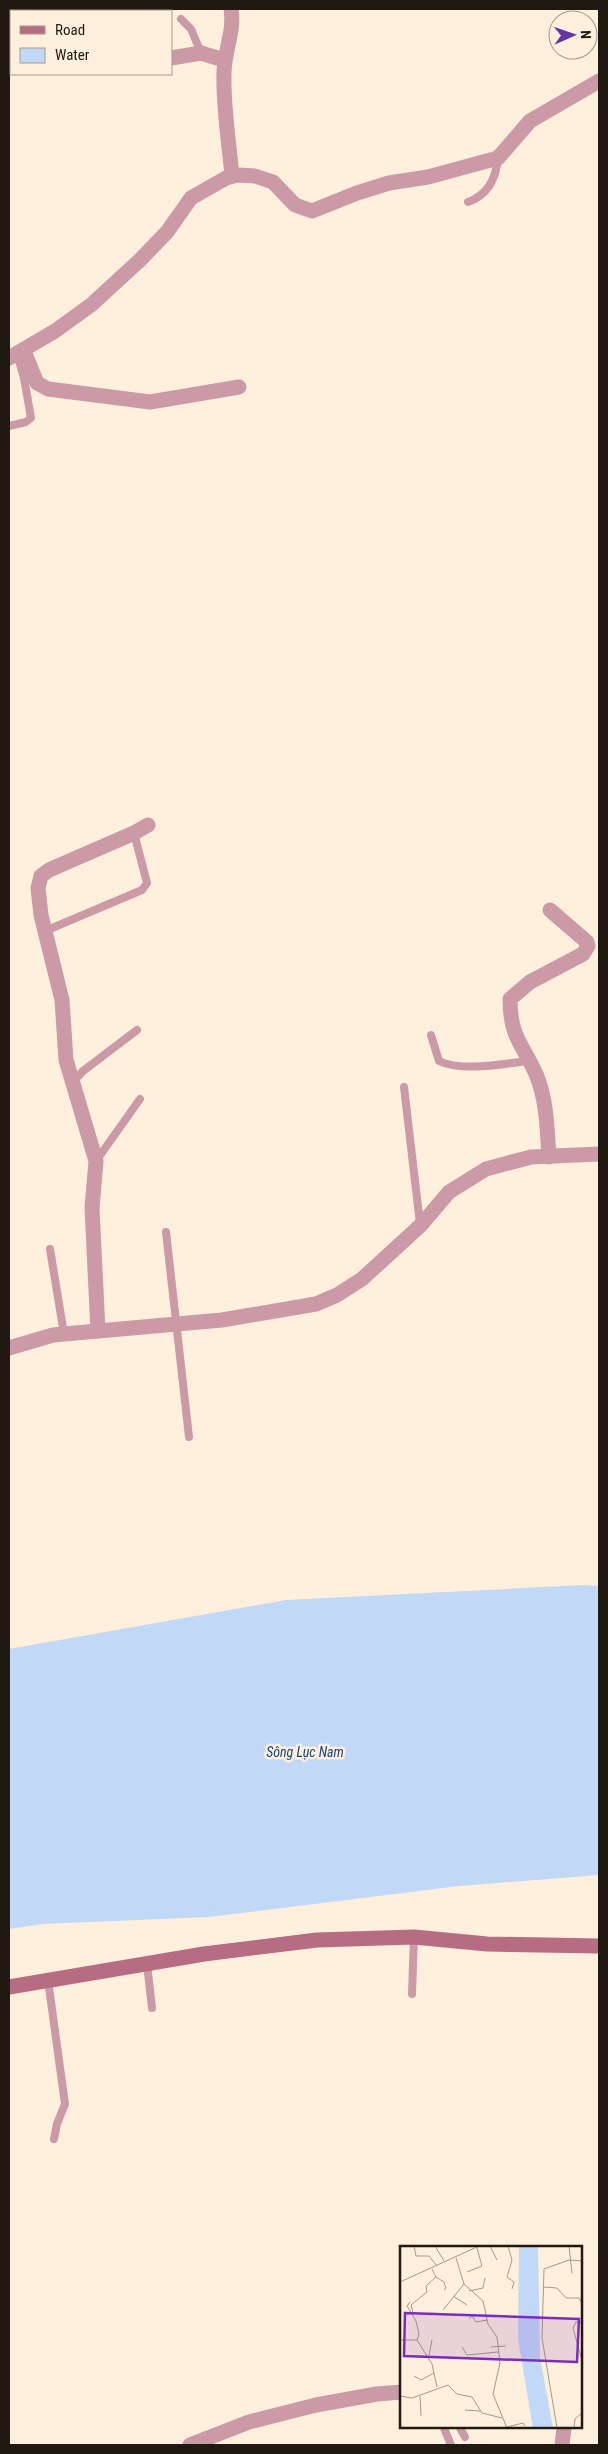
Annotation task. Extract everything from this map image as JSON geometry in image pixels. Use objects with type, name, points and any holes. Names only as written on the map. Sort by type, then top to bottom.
[{"type":"street","points":[[230,9],[231,32],[224,60],[232,176]]},
{"type":"street","points":[[172,58],[201,53],[224,60]]},
{"type":"street","points":[[239,387],[150,402],[48,389],[37,383],[16,355],[55,331],[91,305],[167,232],[191,198],[232,176],[255,176],[273,182],[295,205],[312,211],[357,193],[389,183],[428,177],[498,158],[530,121],[599,81]]},
{"type":"street","points":[[98,1331],[92,1208],[96,1161],[66,1060],[62,1000],[45,931],[38,888],[41,876],[49,870],[148,825]]},
{"type":"street","points":[[549,1157],[545,1103],[536,1074],[517,1042],[510,1017],[510,999],[530,982],[583,954],[588,946],[587,942],[550,910]]},
{"type":"street","points":[[9,1348],[52,1335],[222,1320],[316,1304],[337,1295],[362,1279],[421,1225],[449,1192],[486,1169],[502,1163],[531,1157],[599,1154]]},
{"type":"street","points":[[9,1987],[204,1954],[317,1940],[414,1936],[487,1944],[599,1946]]},
{"type":"street","points":[[190,2445],[210,2442],[249,2422],[316,2405],[377,2394],[400,2392]]},
{"type":"street","points":[[562,2445],[564,2429]]},
{"type":"lane","points":[[181,19],[191,29],[201,53]]},
{"type":"lane","points":[[468,202],[480,198],[490,185],[497,171],[498,158]]},
{"type":"lane","points":[[9,426],[26,422],[31,418],[24,378],[16,355]]},
{"type":"lane","points":[[45,931],[142,890],[146,883],[134,833]]},
{"type":"lane","points":[[73,1082],[83,1071],[137,1030]]},
{"type":"lane","points":[[431,1035],[439,1061],[449,1066],[492,1065],[528,1061]]},
{"type":"lane","points":[[404,1087],[421,1225]]},
{"type":"lane","points":[[96,1161],[140,1099]]},
{"type":"lane","points":[[166,1232],[174,1323],[189,1438]]},
{"type":"lane","points":[[50,1249],[64,1334]]},
{"type":"lane","points":[[412,1994],[414,1936]]},
{"type":"lane","points":[[147,1964],[152,2008]]},
{"type":"lane","points":[[48,1980],[65,2104],[57,2124],[54,2140]]},
{"type":"lane","points":[[444,2429],[451,2445]]},
{"type":"lane","points":[[461,2429],[465,2437]]},
{"type":"water","name":"Sông Lục Nam","points":[[582,1585],[599,1586],[599,1875],[459,1886],[209,1917],[43,1924],[9,1929],[9,1649],[286,1600]]}]
